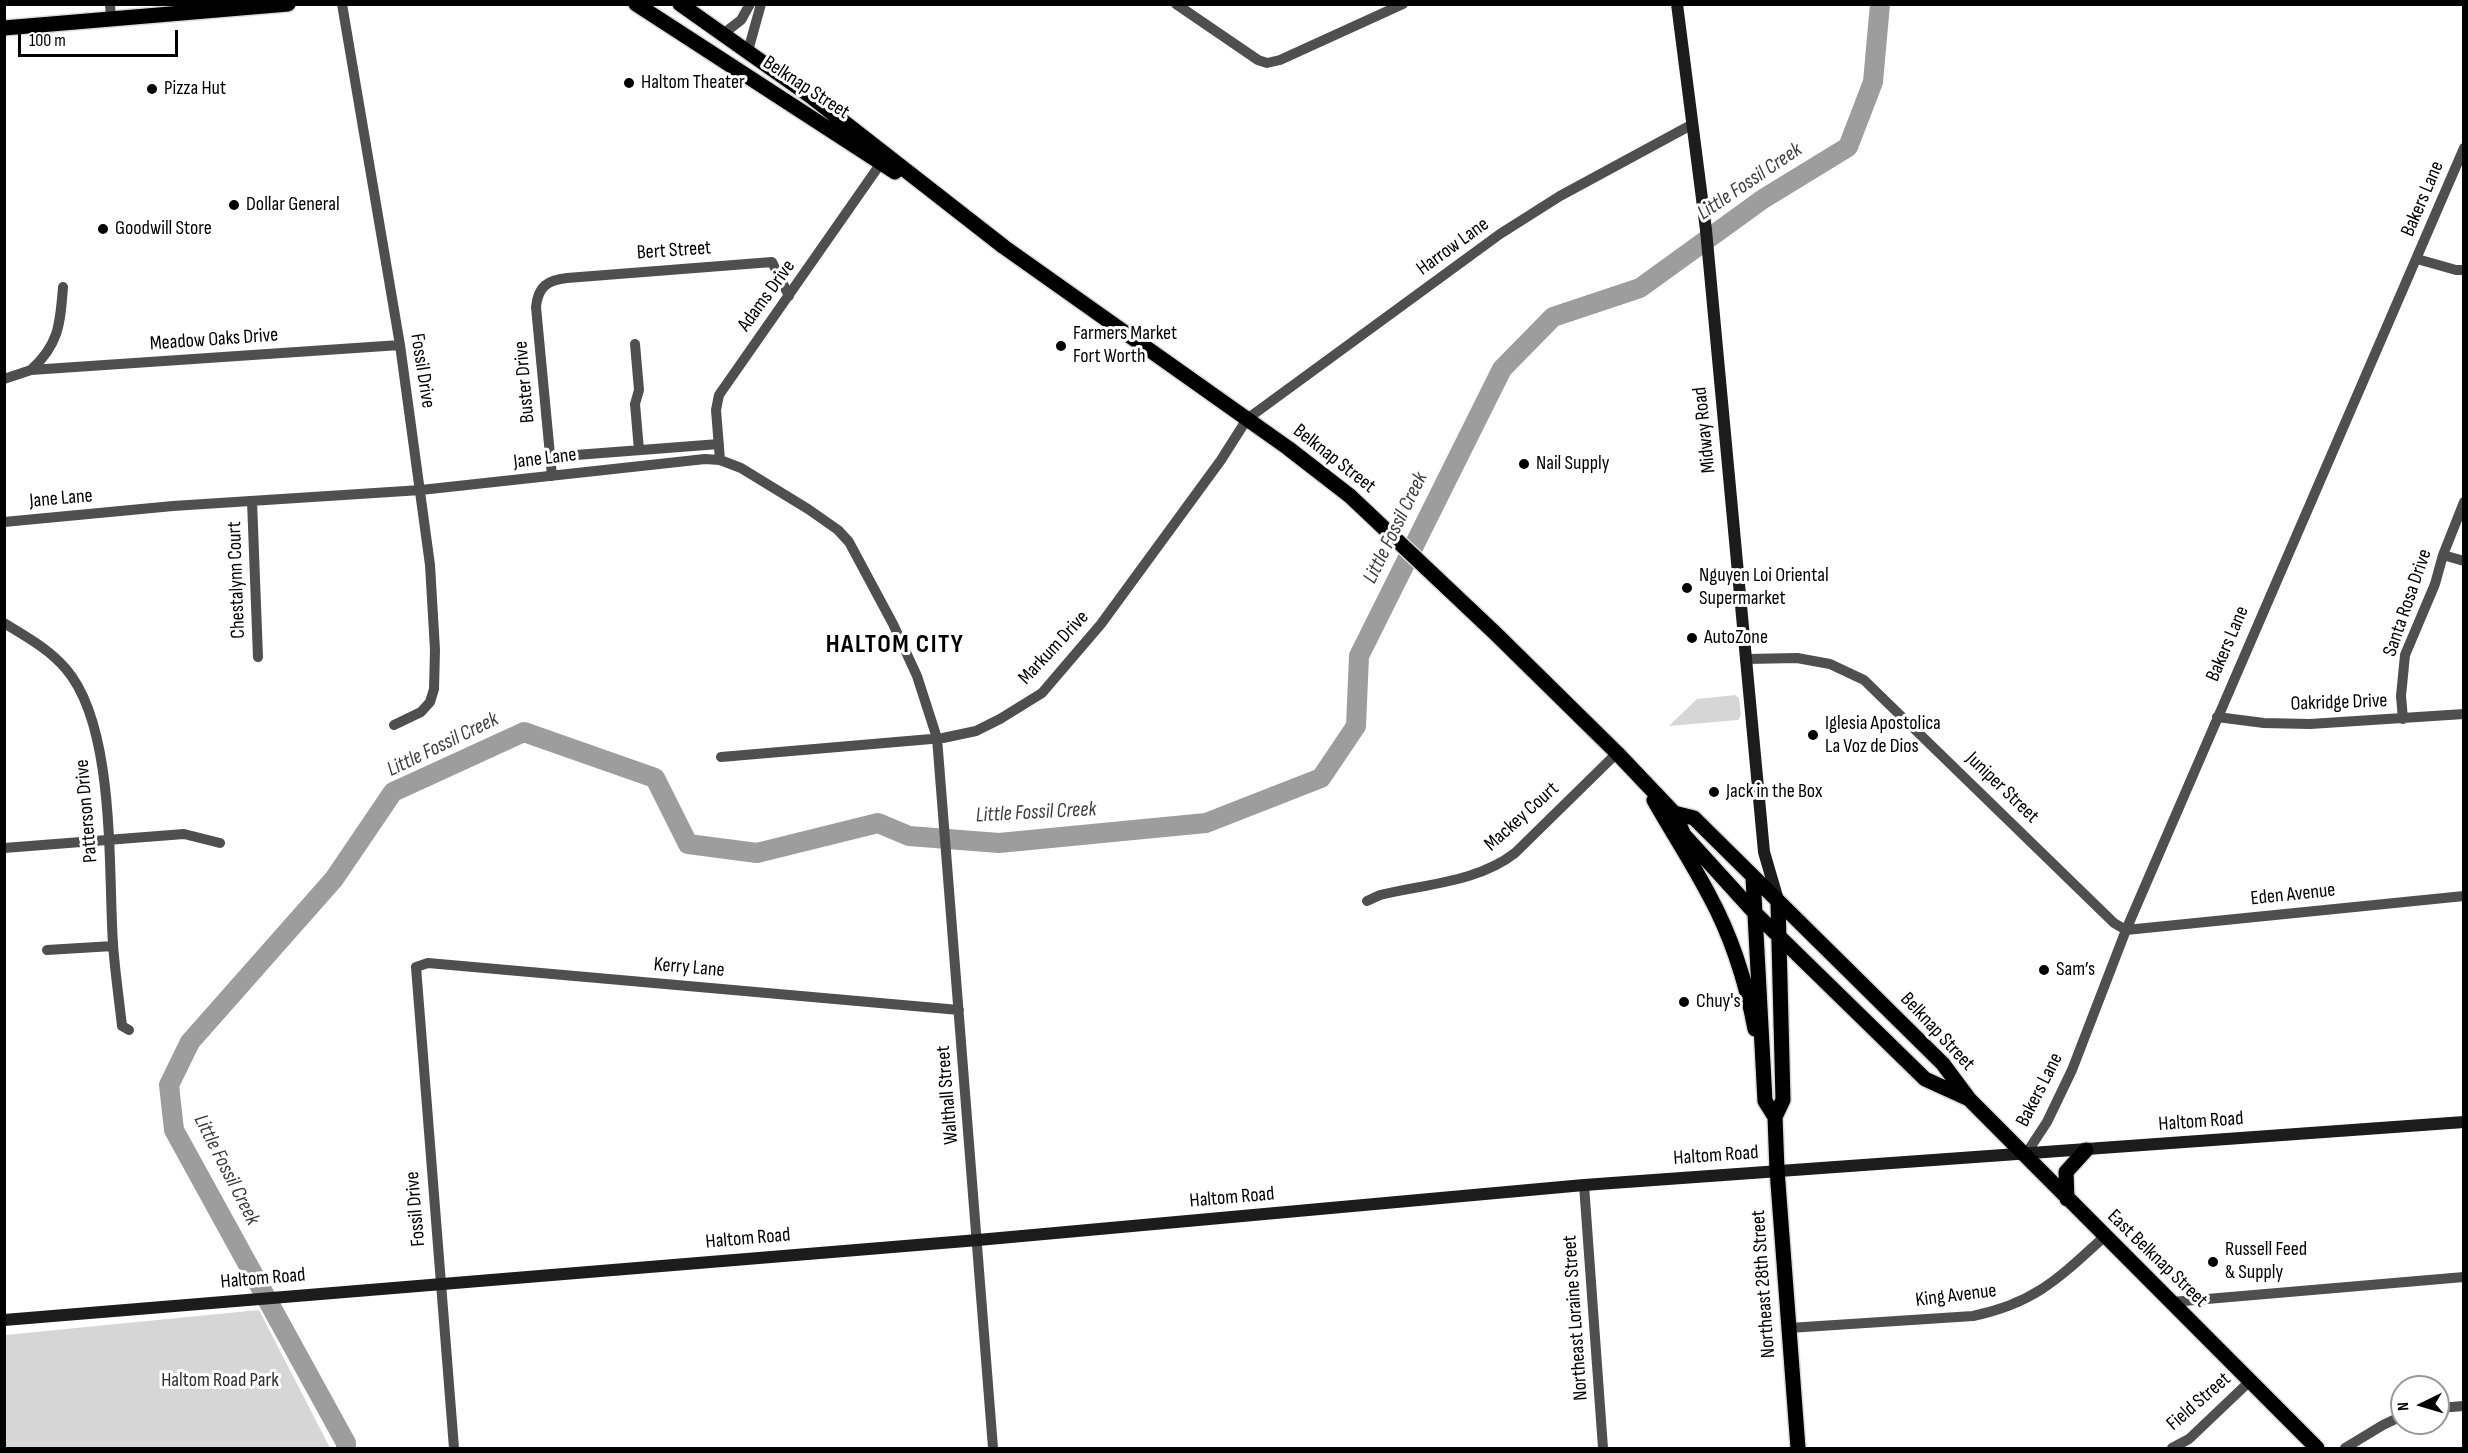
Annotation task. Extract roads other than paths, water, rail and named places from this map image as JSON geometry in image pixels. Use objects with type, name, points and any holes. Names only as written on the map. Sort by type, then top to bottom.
[{"type":"main road","points":[[4,28],[110,12],[288,4]]},
{"type":"main road","name":"Belknap Street","points":[[636,4],[953,209],[1288,448],[1341,489],[1435,575],[1617,753],[1674,813],[1684,835],[1754,912],[1925,1079],[1969,1099]]},
{"type":"main road","name":"Belknap Street","points":[[680,4],[748,51],[884,152],[953,209]]},
{"type":"main road","name":"Midway Road","points":[[1677,4],[1710,270],[1764,852],[1778,902]]},
{"type":"main road","points":[[1643,782],[1701,879],[1728,936],[1748,996],[1765,1084]]},
{"type":"main road","name":"Belknap Street","points":[[1674,813],[1694,818],[1943,1064],[1969,1099]]},
{"type":"main road","name":"Midway Road","points":[[1753,877],[1764,852]]},
{"type":"main road","name":"Northeast 28th Street","points":[[1753,877],[1765,1101],[1775,1117]]},
{"type":"main road","name":"Northeast 28th Street","points":[[1778,902],[1783,1100],[1775,1117],[1798,1449]]},
{"type":"main road","points":[[1781,987],[1784,972],[1789,964],[1793,961],[1806,962]]},
{"type":"main road","points":[[1761,1006],[1781,1005]]},
{"type":"main road","name":"East Belknap Street","points":[[1969,1099],[2026,1154],[2104,1237],[2318,1449]]},
{"type":"main road","name":"Haltom Road","points":[[4,1320],[978,1240],[1584,1185],[2463,1122]]},
{"type":"main road","points":[[2067,1199],[2066,1172],[2086,1150]]},
{"type":"street","name":"Fossil Drive","points":[[342,4],[400,345],[430,565],[435,650],[434,689],[430,702],[421,712],[394,725]]},
{"type":"street","points":[[723,34],[741,20],[750,4]]},
{"type":"street","points":[[748,51],[761,4]]},
{"type":"street","points":[[1176,4],[1258,60],[1267,63],[1280,60],[1403,4]]},
{"type":"street","name":"Harrow Lane","points":[[1247,419],[1500,234],[1560,196],[1693,124]]},
{"type":"street","name":"Bakers Lane","points":[[2026,1154],[2047,1122],[2072,1070],[2126,930],[2417,259],[2463,147]]},
{"type":"street","name":"Adams Drive","points":[[720,460],[716,444],[716,410],[719,395],[881,163]]},
{"type":"street","points":[[2417,259],[2463,270]]},
{"type":"street","name":"Bert Street","points":[[542,287],[547,282],[567,278],[772,262],[789,296]]},
{"type":"street","name":"Buster Drive","points":[[542,287],[537,295],[536,307],[551,466]]},
{"type":"street","name":"Meadow Oaks Drive","points":[[31,370],[51,349],[61,317],[63,288]]},
{"type":"street","points":[[635,344],[639,390],[635,404],[639,450]]},
{"type":"street","name":"Meadow Oaks Drive","points":[[4,379],[31,370],[400,345]]},
{"type":"street","name":"Markum Drive","points":[[721,757],[937,738],[976,731],[1042,693],[1101,624],[1221,460],[1247,419]]},
{"type":"street","points":[[551,466],[639,450],[716,444]]},
{"type":"street","name":"Jane Lane","points":[[4,522],[252,501],[421,490],[551,466],[720,460],[741,468],[808,509],[838,530],[849,542],[885,608],[917,676],[937,738]]},
{"type":"street","name":"Chestalynn Court","points":[[252,501],[258,657]]},
{"type":"street","name":"Santa Rosa Drive","points":[[2403,718],[2401,696],[2405,655],[2435,584],[2443,555],[2463,502]]},
{"type":"street","points":[[2443,555],[2463,561]]},
{"type":"street","name":"Patterson Drive","points":[[4,623],[45,648],[68,670],[90,708],[100,743],[108,838],[113,946],[122,1026],[129,1030]]},
{"type":"street","name":"Juniper Street","points":[[1747,659],[1797,658],[1830,664],[1864,680],[2114,923],[2126,930]]},
{"type":"street","name":"Oakridge Drive","points":[[2217,717],[2264,723],[2310,724],[2463,714]]},
{"type":"street","name":"Walthall Street","points":[[937,738],[993,1449]]},
{"type":"street","name":"Mackey Court","points":[[1367,901],[1380,894],[1468,876],[1499,865],[1515,853],[1617,753]]},
{"type":"street","points":[[4,848],[108,838],[127,840],[184,834],[220,843]]},
{"type":"street","name":"Eden Avenue","points":[[2126,930],[2463,896]]},
{"type":"street","points":[[47,950],[113,946]]},
{"type":"street","name":"Kerry Lane","points":[[416,967],[428,963],[959,1010]]},
{"type":"street","name":"Fossil Drive","points":[[416,967],[454,1449]]},
{"type":"street","name":"Northeast Loraine Street","points":[[1584,1185],[1604,1449]]},
{"type":"street","name":"King Avenue","points":[[1789,1328],[1973,1316],[2002,1310],[2028,1299],[2064,1274],[2104,1237]]},
{"type":"street","points":[[2172,1302],[2463,1277]]},
{"type":"street","name":"Field Street","points":[[2172,1449],[2189,1439],[2250,1381]]},
{"type":"street","points":[[2345,1449],[2390,1422]]},
{"type":"waterway","name":"Little Fossil Creek","points":[[346,1448],[346,1443],[174,1130],[169,1085],[190,1042],[334,879],[393,792],[524,732],[655,778],[688,844],[757,853],[878,823],[909,836],[999,843],[1206,823],[1321,778],[1356,726],[1359,656],[1502,369],[1553,317],[1640,288],[1763,199],[1848,147],[1873,82],[1880,4]]},
{"type":"place","name":"Haltom Theater","points":[[629,83]]},
{"type":"place","name":"Pizza Hut","points":[[152,89]]},
{"type":"place","name":"Dollar General","points":[[234,205]]},
{"type":"place","name":"Goodwill Store","points":[[103,229]]},
{"type":"place","name":"Farmers Market Fort Worth","points":[[1061,346]]},
{"type":"place","name":"Nail Supply","points":[[1524,464]]},
{"type":"place","name":"Nguyen Loi Oriental Supermarket","points":[[1687,588]]},
{"type":"place","name":"AutoZone","points":[[1692,638]]},
{"type":"place","name":"Iglesia Apostolica La Voz de Dios","points":[[1813,735]]},
{"type":"place","name":"Jack in the Box","points":[[1714,792]]},
{"type":"place","name":"Sam’s","points":[[2044,970]]},
{"type":"place","name":"Chuy's","points":[[1684,1002]]},
{"type":"place","name":"Russell Feed & Supply","points":[[2213,1262]]},
{"type":"district","name":"HALTOM CITY","points":[[895,645]]},
{"type":"park label","name":"Haltom Road Park","points":[[220,1381]]}]
